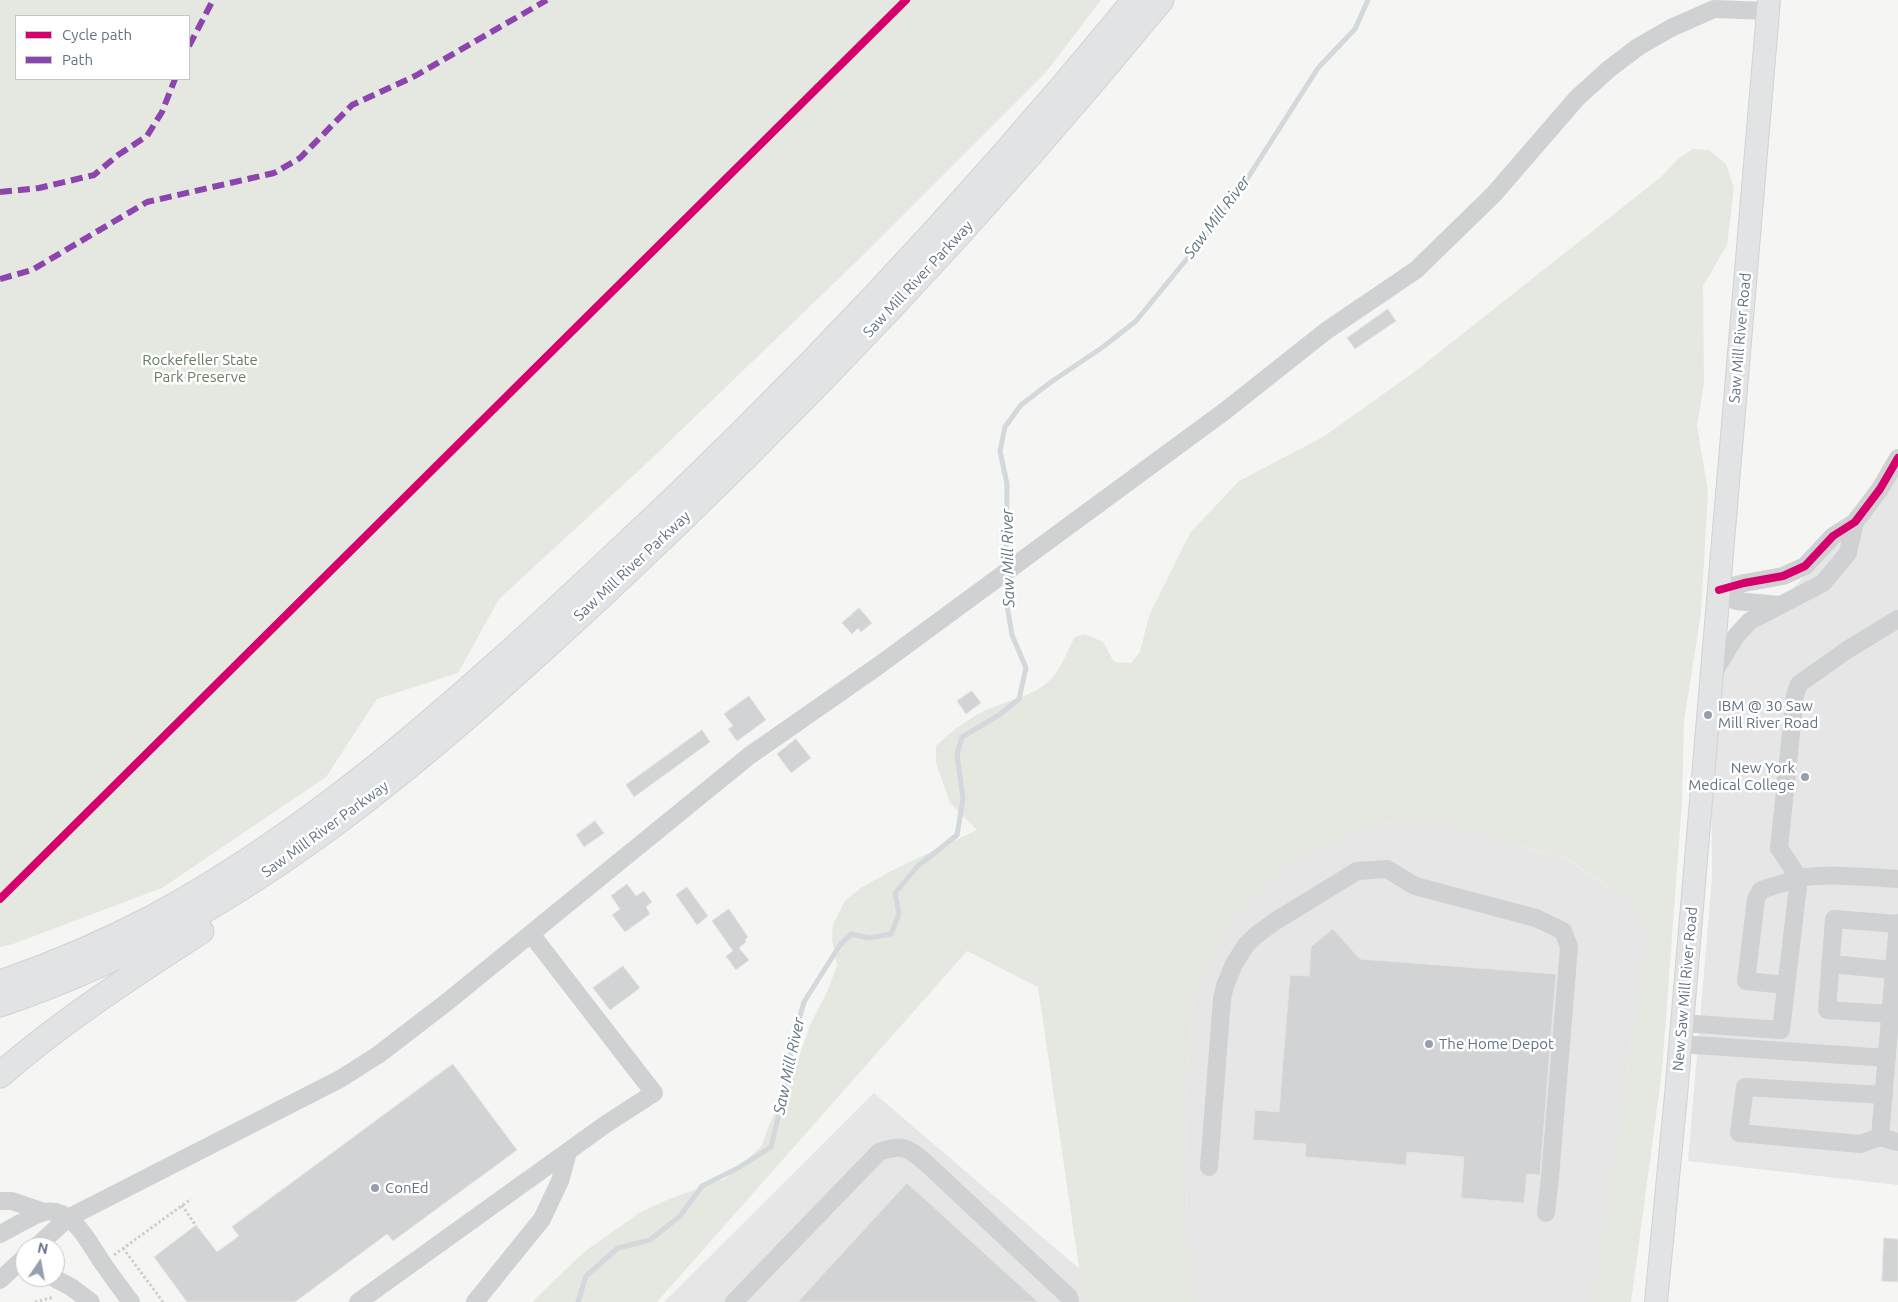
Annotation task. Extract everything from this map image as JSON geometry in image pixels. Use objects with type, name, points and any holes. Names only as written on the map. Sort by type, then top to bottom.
[{"type":"highway","name":"Saw Mill River Parkway","points":[[0,983],[103,942],[153,917],[227,874],[321,810],[366,776],[460,696],[623,548],[792,382],[886,286],[1072,77],[1135,0]]},
{"type":"highway","name":"Saw Mill River Parkway","points":[[0,1004],[89,970],[166,933],[242,888],[338,822],[429,749],[538,654],[644,556],[762,442],[950,246],[1071,108],[1161,0]]},
{"type":"highway","points":[[0,1075],[51,1032],[254,894],[338,822]]},
{"type":"main road","name":"Saw Mill River Road","points":[[1712,676],[1769,5]]},
{"type":"main road","name":"New Saw Mill River Road","points":[[1656,1302],[1712,676]]},
{"type":"street","points":[[47,1237],[68,1218],[340,1079],[378,1055],[447,1002],[749,756],[878,666],[1225,411],[1326,331],[1416,270],[1494,194],[1577,98],[1609,69],[1638,47],[1671,28],[1714,9],[1769,5]]},
{"type":"street","points":[[1718,590],[1783,576],[1806,566],[1833,536],[1854,522],[1880,489],[1898,458]]},
{"type":"street","points":[[1712,676],[1736,636],[1750,620],[1823,582],[1848,553],[1854,522]]},
{"type":"street","points":[[1718,590],[1736,601],[1781,605]]},
{"type":"street","points":[[1681,1034],[1781,1030],[1799,878],[1779,848],[1795,695],[1799,684],[1847,650],[1898,619]]},
{"type":"street","points":[[1209,1167],[1222,999],[1229,975],[1239,954],[1264,928],[1357,871],[1387,868],[1415,886],[1536,918],[1562,931],[1569,947],[1546,1213]]},
{"type":"street","points":[[1786,984],[1746,981],[1756,898],[1761,890],[1799,878],[1820,875],[1860,875],[1898,879]]},
{"type":"street","points":[[1880,1137],[1898,923],[1834,919],[1827,1010],[1890,1014]]},
{"type":"street","points":[[358,1302],[654,1092],[530,934]]},
{"type":"street","points":[[1830,964],[1894,970]]},
{"type":"street","points":[[1781,1026],[1789,1038],[1793,1052]]},
{"type":"street","points":[[1681,1034],[1793,1052],[1887,1058]]},
{"type":"street","points":[[1884,1095],[1745,1087],[1739,1133],[1860,1144],[1880,1137],[1898,1142]]},
{"type":"street","points":[[737,1301],[879,1152],[891,1148],[909,1149],[926,1163],[1047,1275],[1069,1297],[1070,1302]]},
{"type":"street","points":[[476,1302],[542,1219],[560,1181],[568,1152]]},
{"type":"street","points":[[0,1201],[12,1201],[44,1212],[56,1212],[68,1218],[80,1228],[131,1302]]},
{"type":"street","points":[[0,1234],[44,1212]]},
{"type":"street","points":[[65,1284],[91,1302]]},
{"type":"path","points":[[182,1205],[196,1226]]},
{"type":"path","points":[[123,1248],[163,1302]]},
{"type":"shaded area","points":[[1898,471],[1898,1185],[1688,1161],[1712,878],[1711,676],[1855,522]]},
{"type":"shaded area","points":[[1427,820],[1567,859],[1631,903],[1647,934],[1594,1302],[1196,1302],[1187,1236],[1185,1098],[1195,987],[1231,919],[1277,872],[1372,825]]},
{"type":"shaded area","points":[[874,1093],[1096,1283],[1100,1302],[664,1302]]},
{"type":"green space","name":"Rockefeller State Park Preserve","points":[[0,0],[1101,0],[1046,72],[857,261],[649,461],[499,599],[458,673],[377,699],[326,777],[162,888],[13,944],[0,947]]},
{"type":"green space","points":[[1693,149],[1709,150],[1726,164],[1734,188],[1727,245],[1703,286],[1704,383],[1697,426],[1708,491],[1701,613],[1684,721],[1682,802],[1662,1071],[1631,1302],[1594,1302],[1647,934],[1631,903],[1568,859],[1427,820],[1372,825],[1277,872],[1231,919],[1195,987],[1185,1098],[1187,1236],[1196,1302],[1084,1302],[1038,987],[967,951],[657,1302],[532,1302],[584,1252],[639,1213],[669,1199],[725,1179],[761,1147],[799,1057],[810,1025],[828,990],[837,965],[832,940],[833,924],[845,901],[862,887],[895,869],[977,830],[950,803],[936,763],[936,746],[957,728],[980,713],[1027,695],[1044,685],[1058,669],[1075,637],[1085,634],[1103,642],[1114,662],[1131,663],[1140,652],[1149,616],[1190,533],[1239,481],[1323,437],[1413,373],[1661,177],[1679,158]]},
{"type":"building","points":[[1388,309],[1396,321],[1355,349],[1347,338]]},
{"type":"building","points":[[859,608],[872,623],[861,632],[858,628],[852,634],[842,623]]},
{"type":"building","points":[[972,691],[981,703],[966,714],[957,701]]},
{"type":"building","points":[[749,696],[766,720],[737,741],[728,729],[733,726],[724,714]]},
{"type":"building","points":[[702,730],[710,742],[634,797],[626,785]]},
{"type":"building","points":[[796,739],[811,758],[791,773],[777,754]]},
{"type":"building","points":[[595,821],[604,833],[584,847],[576,835]]},
{"type":"building","points":[[627,884],[636,896],[644,891],[652,902],[646,907],[650,914],[625,932],[612,915],[620,909],[611,896]]},
{"type":"building","points":[[687,887],[708,916],[697,925],[676,895]]},
{"type":"building","points":[[729,909],[748,937],[745,940],[746,942],[739,948],[749,960],[736,970],[726,956],[733,951],[712,921]]},
{"type":"building","name":"The Home Depot","points":[[1333,929],[1360,959],[1556,974],[1540,1175],[1527,1174],[1524,1203],[1461,1198],[1464,1157],[1407,1152],[1406,1165],[1317,1158],[1305,1157],[1306,1144],[1253,1140],[1255,1110],[1279,1112],[1290,975],[1309,976],[1311,947]]},
{"type":"building","points":[[623,966],[640,988],[610,1010],[593,988]]},
{"type":"building","name":"ConEd","points":[[453,1064],[517,1150],[393,1241],[387,1234],[295,1302],[187,1302],[154,1257],[196,1225],[217,1252],[239,1236],[232,1227]]},
{"type":"building","points":[[907,1183],[1017,1283],[1038,1302],[798,1302]]},
{"type":"building","points":[[1884,1238],[1898,1239],[1898,1282],[1882,1281]]},
{"type":"waterway","name":"Saw Mill River","points":[[1006,567],[1007,484],[1000,451],[1005,427],[1021,405],[1103,347],[1136,321],[1240,190],[1318,68],[1355,29],[1368,0]]},
{"type":"waterway","name":"Saw Mill River","points":[[578,1302],[586,1276],[618,1248],[650,1240],[680,1216],[702,1186],[738,1168],[771,1147],[785,1088],[793,1040],[804,1002],[840,945],[851,934],[869,938],[891,934],[899,914],[895,893],[918,866],[957,835],[963,799],[957,754],[962,737],[999,715],[1019,699],[1026,668],[1012,635],[1007,605],[1007,576]]},
{"type":"marked path","points":[[190,44],[213,0]]},
{"type":"marked path","points":[[0,279],[32,270],[147,202],[274,173],[300,158],[352,105],[415,76],[547,0]]},
{"type":"marked path","points":[[0,192],[39,188],[94,175],[118,155],[147,136],[162,112],[175,80]]},
{"type":"cycle path","points":[[0,899],[906,0]]},
{"type":"cycle path","points":[[1719,590],[1783,576],[1805,566],[1833,536],[1855,522],[1880,489],[1898,458]]},
{"type":"place","name":"IBM @ 30 Saw Mill River Road","points":[[1708,715]]},
{"type":"place","name":"New York Medical College","points":[[1805,777]]},
{"type":"place","name":"The Home Depot","points":[[1429,1044]]},
{"type":"place","name":"ConEd","points":[[375,1188]]}]
